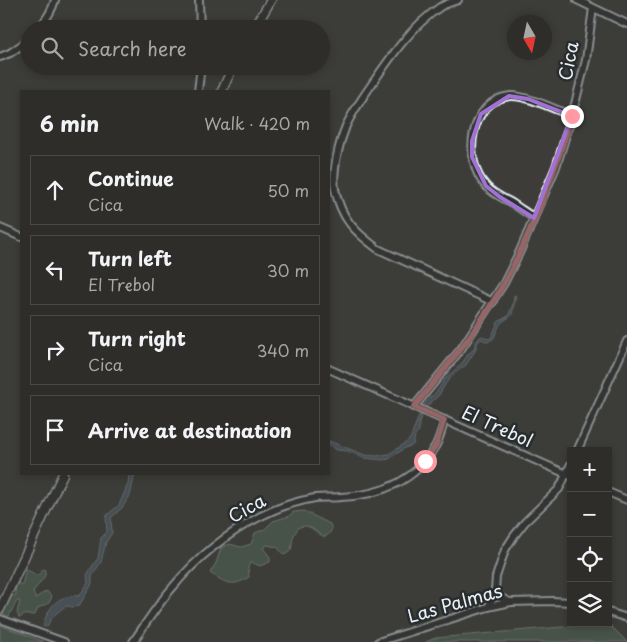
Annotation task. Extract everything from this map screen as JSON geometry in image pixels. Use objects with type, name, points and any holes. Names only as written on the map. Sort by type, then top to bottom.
[{"type":"street","points":[[46,20],[55,0]]},
{"type":"street","points":[[199,0],[200,20]]},
{"type":"street","points":[[259,20],[271,0]]},
{"type":"street","points":[[458,0],[440,3],[411,31],[396,49],[359,103],[346,127],[339,151],[334,171],[335,189],[341,210],[351,227],[378,249],[493,302]]},
{"type":"street","points":[[577,0],[627,24]]},
{"type":"street","name":"Cica","points":[[414,407],[461,349],[493,302],[508,275],[534,218],[556,167],[572,116],[586,60],[593,8]]},
{"type":"street","points":[[0,57],[20,46]]},
{"type":"street","points":[[198,90],[200,75]]},
{"type":"street","points":[[222,90],[230,75]]},
{"type":"street","points":[[534,218],[486,186],[476,171],[472,157],[472,141],[476,126],[481,114],[487,108],[493,103],[509,96],[528,99],[572,116]]},
{"type":"street","points":[[0,228],[20,237]]},
{"type":"street","points":[[579,447],[627,341]]},
{"type":"street","name":"El Trebol","points":[[330,369],[567,475]]},
{"type":"street","name":"Cica","points":[[133,642],[173,586],[222,540],[262,516],[298,502],[316,498],[359,496],[398,484],[425,461],[436,445],[444,420]]},
{"type":"street","points":[[0,609],[63,475]]},
{"type":"street","points":[[488,607],[492,600],[496,577],[505,550],[525,522],[559,489],[567,477]]},
{"type":"street","points":[[612,494],[627,500]]},
{"type":"street","points":[[494,590],[503,600],[511,602]]},
{"type":"street","name":"Las Palmas","points":[[378,642],[488,607],[511,602],[552,600],[567,602]]},
{"type":"street","points":[[612,613],[627,618]]},
{"type":"street","points":[[0,619],[64,642]]},
{"type":"highlighted area","points":[[509,96],[528,99],[572,116],[534,218],[486,186],[472,157],[472,141],[481,114]]},
{"type":"green space","points":[[304,511],[330,524],[332,529],[329,534],[325,537],[310,527],[299,527],[293,537],[292,548],[289,552],[284,555],[277,547],[267,545],[263,548],[270,557],[270,562],[260,566],[251,562],[248,567],[249,577],[238,582],[225,582],[210,573],[221,548],[230,544],[241,547],[251,544],[255,533],[265,529],[273,521],[289,516],[293,512]]},
{"type":"green space","points":[[26,569],[36,575],[39,575],[43,569],[45,570],[45,576],[33,592],[35,598],[47,591],[52,597],[49,603],[38,608],[35,615],[24,615],[19,618],[17,612],[20,601],[17,601],[9,616],[6,616],[2,612],[5,599],[16,595],[15,585],[17,583],[22,585]]},
{"type":"green space","points":[[0,625],[44,642],[0,642]]},
{"type":"green space","points":[[567,627],[612,627],[627,642],[426,642],[435,638]]},
{"type":"water","points":[[514,295],[516,296],[512,315],[500,324],[494,338],[488,342],[481,339],[466,365],[454,374],[439,395],[426,407],[423,406],[443,381],[474,349],[475,343],[480,337],[491,338],[498,322],[508,316],[513,304]]},
{"type":"water","points":[[419,415],[422,416],[419,423],[419,431],[415,436],[413,445],[389,459],[363,458],[348,451],[337,450],[330,446],[330,441],[365,455],[376,456],[389,454],[407,442],[411,437]]},
{"type":"water","points":[[129,475],[135,475],[130,496],[122,508],[111,518],[112,533],[106,542],[101,562],[92,576],[91,586],[79,606],[66,606],[50,620],[47,627],[43,626],[48,613],[55,603],[65,597],[79,596],[88,583],[87,575],[98,558],[101,538],[107,532],[107,515],[119,505],[128,484]]},
{"type":"route","points":[[425,461],[436,445],[444,420],[414,407],[461,349],[504,284],[556,167],[572,116]]}]
